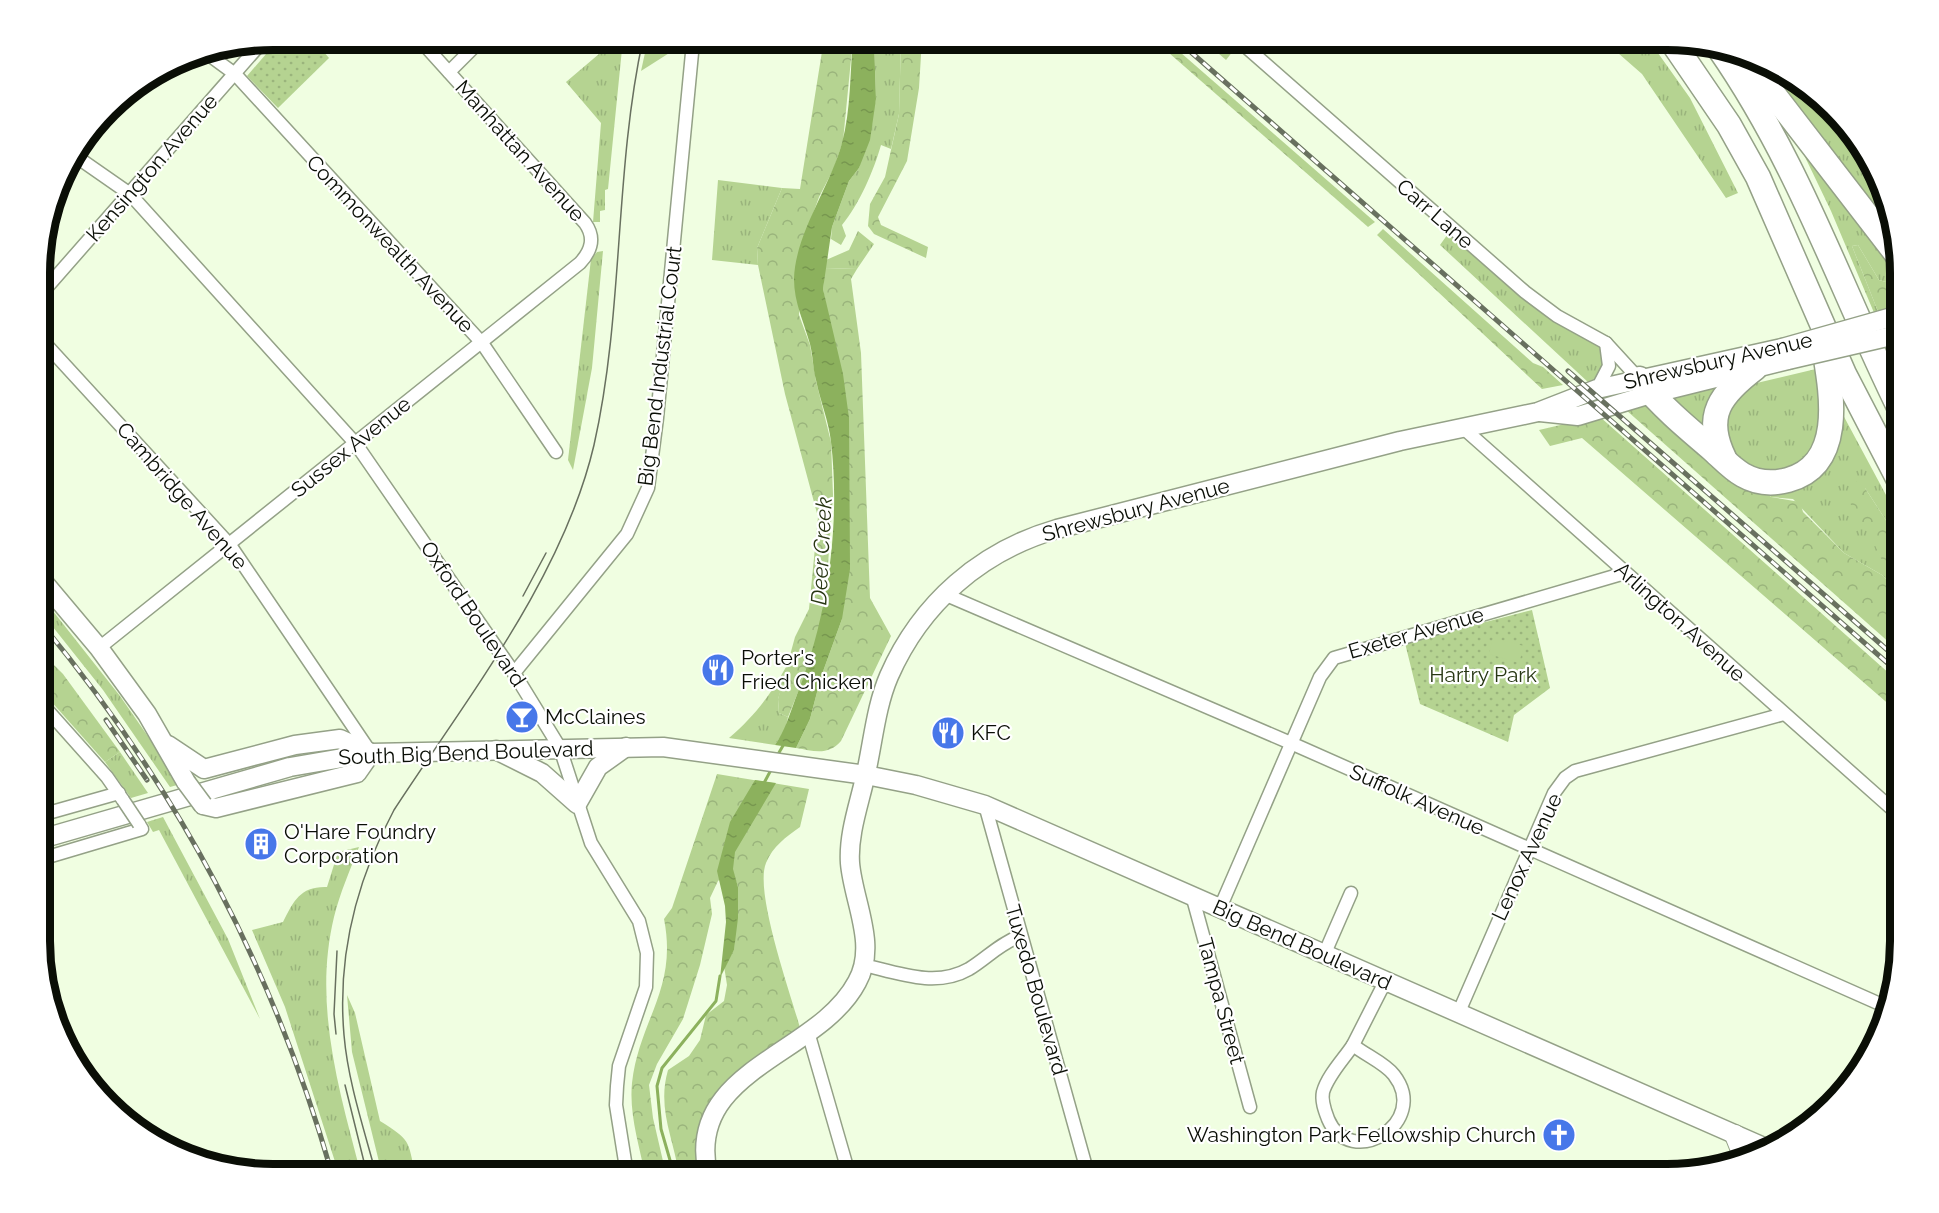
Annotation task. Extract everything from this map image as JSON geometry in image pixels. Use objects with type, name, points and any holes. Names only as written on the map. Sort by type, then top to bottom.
[{"type":"highway","points":[[1678,50],[1729,125],[1758,177],[1844,374],[1890,464]]},
{"type":"highway","points":[[1725,57],[1773,134],[1801,188],[1890,389]]},
{"type":"highway","points":[[1751,66],[1888,243]]},
{"type":"highway","points":[[1645,387],[1742,475],[1774,483],[1791,479],[1808,470],[1821,455],[1828,438],[1832,417],[1832,396],[1820,318]]},
{"type":"highway","points":[[1725,460],[1717,443],[1714,428],[1716,411],[1733,385],[1755,368]]},
{"type":"main road","name":"Shrewsbury Avenue","points":[[864,965],[864,936],[850,860],[851,838],[889,677],[911,634],[944,594],[983,562],[1043,533],[1462,427],[1538,412],[1597,389],[1645,387],[1755,368],[1785,354],[1890,318]]},
{"type":"main road","name":"Shrewsbury Avenue","points":[[1538,412],[1578,416],[1645,387],[1785,354],[1890,336]]},
{"type":"main road","points":[[50,590],[99,648],[167,744],[204,769]]},
{"type":"main road","points":[[167,744],[169,754],[186,781],[203,805],[216,808],[357,773],[372,753],[340,739],[295,746],[204,769],[186,781]]},
{"type":"main road","points":[[496,749],[542,773],[577,804],[598,767],[626,747]]},
{"type":"main road","name":"South Big Bend Boulevard","points":[[50,836],[290,767],[372,753],[663,747],[829,769]]},
{"type":"main road","name":"Big Bend Boulevard","points":[[829,769],[916,785],[985,805],[1758,1144]]},
{"type":"main road","points":[[707,1164],[707,1129],[723,1097],[740,1081],[808,1032],[850,994],[864,965]]},
{"type":"main road","points":[[1735,1135],[1741,1151]]},
{"type":"street","name":"Manhattan Avenue","points":[[428,49],[585,223],[592,238]]},
{"type":"street","points":[[449,72],[472,49]]},
{"type":"street","name":"Carr Lane","points":[[1248,49],[1525,292],[1557,316],[1606,343],[1645,387]]},
{"type":"street","name":"Kensington Avenue","points":[[50,284],[256,50]]},
{"type":"street","name":"Big Bend Industrial Court","points":[[514,673],[627,534],[648,488],[692,53]]},
{"type":"street","name":"Commonwealth Avenue","points":[[213,58],[234,74],[482,343],[556,452]]},
{"type":"street","name":"Oxford Boulevard","points":[[80,159],[130,194],[356,444],[514,673],[560,748],[591,843],[639,921],[647,954],[646,987],[619,1066],[616,1105],[625,1164]]},
{"type":"street","name":"Sussex Avenue","points":[[99,648],[580,263],[590,250],[592,238]]},
{"type":"street","points":[[1597,389],[1609,366],[1606,343]]},
{"type":"street","name":"Cambridge Avenue","points":[[50,349],[230,545],[372,753]]},
{"type":"street","name":"Arlington Avenue","points":[[1462,427],[1890,808]]},
{"type":"street","name":"Exeter Avenue","points":[[1220,908],[1293,744],[1320,677],[1334,658],[1625,573]]},
{"type":"street","name":"Suffolk Avenue","points":[[944,594],[1293,744],[1880,1004]]},
{"type":"street","points":[[50,714],[121,797],[141,827],[50,856]]},
{"type":"street","name":"Lenox Avenue","points":[[1458,1014],[1528,850],[1554,793],[1565,778],[1575,771],[1784,714]]},
{"type":"street","points":[[50,814],[121,797]]},
{"type":"street","name":"Tuxedo Boulevard","points":[[985,805],[1085,1164]]},
{"type":"street","points":[[1324,955],[1351,893]]},
{"type":"street","name":"Tampa Street","points":[[1191,895],[1250,1107]]},
{"type":"street","points":[[864,965],[924,978],[948,977],[970,968],[1003,942],[1020,936]]},
{"type":"street","points":[[1353,1045],[1389,1069],[1402,1090],[1403,1100],[1399,1120],[1387,1133],[1370,1141],[1358,1141],[1338,1133],[1330,1124],[1323,1103],[1323,1094],[1329,1079],[1353,1045],[1385,982]]},
{"type":"street","points":[[808,1032],[846,1164]]},
{"type":"green space","points":[[270,49],[321,49],[329,58],[278,108],[247,76]]},
{"type":"green space","points":[[605,49],[622,49],[608,189],[605,190],[605,210],[600,211],[600,222],[593,222],[601,123],[566,82]]},
{"type":"green space","points":[[646,49],[674,49],[674,50],[641,71]]},
{"type":"green space","points":[[822,49],[852,49],[843,141],[800,250],[799,315],[810,345],[831,442],[833,495],[825,606],[811,660],[788,717],[779,713],[778,699],[795,637],[809,609],[818,517],[785,394],[758,265],[757,248],[782,188],[800,189]]},
{"type":"green space","points":[[874,49],[901,49],[899,114],[891,149],[881,145],[865,187],[842,225],[846,236],[841,245],[831,239],[832,227],[849,181],[859,168],[876,99]]},
{"type":"green space","points":[[901,49],[921,49],[919,88],[907,161],[878,217],[881,225],[928,247],[926,258],[874,234],[868,226],[870,204],[885,177],[899,114]]},
{"type":"green space","points":[[1164,49],[1176,49],[1375,222],[1368,227]]},
{"type":"green space","points":[[1213,49],[1235,49],[1226,60]]},
{"type":"green space","points":[[1613,49],[1655,49],[1690,98],[1738,193],[1726,198],[1642,74]]},
{"type":"green space","points":[[1764,72],[1814,105],[1834,125],[1860,161],[1861,172],[1869,179],[1885,230]]},
{"type":"green space","points":[[1793,132],[1889,252],[1890,283],[1879,280],[1858,245],[1852,246],[1879,314],[1875,315],[1831,211]]},
{"type":"green space","points":[[718,180],[782,188],[757,248],[758,265],[712,260]]},
{"type":"green space","points":[[1383,229],[1533,363],[1543,367],[1563,385],[1542,389],[1377,235]]},
{"type":"green space","points":[[858,231],[874,244],[857,269],[825,268],[826,260],[849,250]]},
{"type":"green space","points":[[1450,231],[1546,316],[1599,347],[1603,357],[1602,367],[1589,383],[1440,245]]},
{"type":"green space","points":[[1858,245],[1879,280],[1890,283],[1890,311],[1879,314],[1852,246]]},
{"type":"green space","points":[[603,251],[592,368],[573,470],[568,460],[591,259],[597,252]]},
{"type":"green space","points":[[825,268],[857,269],[851,279],[861,353],[870,598],[891,636],[841,741],[831,749],[820,751],[796,748],[810,719],[821,677],[842,619],[829,321],[823,289]]},
{"type":"green space","points":[[1820,368],[1827,392],[1810,458],[1780,475],[1749,471],[1724,448],[1726,402],[1744,386]]},
{"type":"green space","points":[[1726,385],[1710,435],[1665,400]]},
{"type":"green space","points":[[1653,404],[1763,488],[1771,497],[1800,502],[1803,512],[1844,553],[1882,575],[1890,583],[1890,643],[1626,410]]},
{"type":"green space","points":[[1842,413],[1890,502],[1890,527],[1865,488],[1874,538],[1883,561],[1890,570],[1890,583],[1882,575],[1844,553],[1793,499],[1771,497],[1763,488],[1783,488]]},
{"type":"green space","points":[[1599,416],[1890,674],[1890,705],[1582,438],[1550,446],[1539,430]]},
{"type":"green space","points":[[1854,480],[1865,488],[1890,527],[1890,572],[1851,506],[1849,486]]},
{"type":"green space","points":[[50,607],[120,696],[181,784],[170,787],[103,690],[50,623]]},
{"type":"green space","name":"Hartry Park","points":[[1532,610],[1550,688],[1514,715],[1508,742],[1420,704],[1405,643]]},
{"type":"green space","points":[[1493,638],[1524,646],[1519,663],[1489,654]]},
{"type":"green space","points":[[792,656],[778,699],[779,713],[788,717],[785,730],[775,745],[729,738],[765,700]]},
{"type":"green space","points":[[50,661],[63,674],[120,752],[105,762],[50,700]]},
{"type":"green space","points":[[120,752],[148,793],[131,798],[105,762]]},
{"type":"green space","points":[[717,774],[809,789],[800,827],[772,852],[766,863],[764,877],[769,919],[800,1028],[716,1094],[707,1109],[702,1164],[677,1164],[665,1110],[665,1084],[668,1070],[689,1056],[700,1040],[706,1015],[724,1001],[727,985],[724,966],[734,950],[738,887],[732,869],[718,881],[710,898],[712,914],[700,965],[683,1019],[657,1064],[649,1085],[653,1118],[664,1164],[643,1164],[635,1129],[632,1083],[642,1041],[662,985],[667,944],[664,919],[672,908]]},
{"type":"green space","points":[[163,817],[228,939],[260,1019],[159,830],[153,832],[147,822]]},
{"type":"green space","points":[[359,847],[336,908],[328,950],[326,982],[331,1047],[358,1164],[336,1164],[285,1007],[252,930],[283,922],[299,896],[311,889],[327,887],[338,852]]},
{"type":"green space","points":[[347,995],[355,1013],[380,1121],[397,1132],[406,1142],[413,1164],[380,1164],[352,1052]]},
{"type":"water","points":[[852,49],[874,49],[876,99],[870,140],[859,168],[849,181],[832,227],[823,289],[843,374],[849,418],[850,569],[842,619],[821,677],[810,719],[796,748],[775,745],[782,734],[806,670],[823,606],[832,540],[834,474],[830,434],[815,376],[810,344],[797,304],[794,279],[800,245],[837,159],[849,104]]},
{"type":"water","points":[[755,780],[776,783],[735,852],[733,869],[738,887],[738,918],[734,950],[720,978],[726,922],[717,871],[730,822]]},
{"type":"waterway","name":"Deer Creek","points":[[777,756],[784,744]]},
{"type":"waterway","name":"Deer Creek","points":[[764,783],[772,768]]},
{"type":"waterway","name":"Deer Creek","points":[[671,1164],[661,1129],[657,1086],[662,1068],[716,1001],[720,976]]},
{"type":"tram line","points":[[373,1164],[353,1088],[344,1035],[344,976],[352,919],[369,864],[394,810],[510,635],[560,542],[580,494],[594,445],[604,395],[627,140],[641,49]]},
{"type":"tram line","points":[[523,596],[546,553]]},
{"type":"tram line","points":[[336,1034],[334,1014],[337,951]]},
{"type":"tram line","points":[[345,1085],[365,1164]]},
{"type":"railway","points":[[1187,49],[1890,665]]},
{"type":"railway","points":[[1568,371],[1890,652]]},
{"type":"railway","points":[[50,635],[136,750],[178,816],[216,883],[250,952],[281,1024],[329,1164]]},
{"type":"railway","points":[[106,720],[147,780]]},
{"type":"place","name":"Porter's Fried Chicken","points":[[718,670]]},
{"type":"place","name":"McClaines","points":[[522,717]]},
{"type":"place","name":"KFC","points":[[948,733]]},
{"type":"place","name":"O'Hare Foundry Corporation","points":[[261,844]]},
{"type":"place","name":"Washington Park Fellowship Church","points":[[1559,1135]]}]
